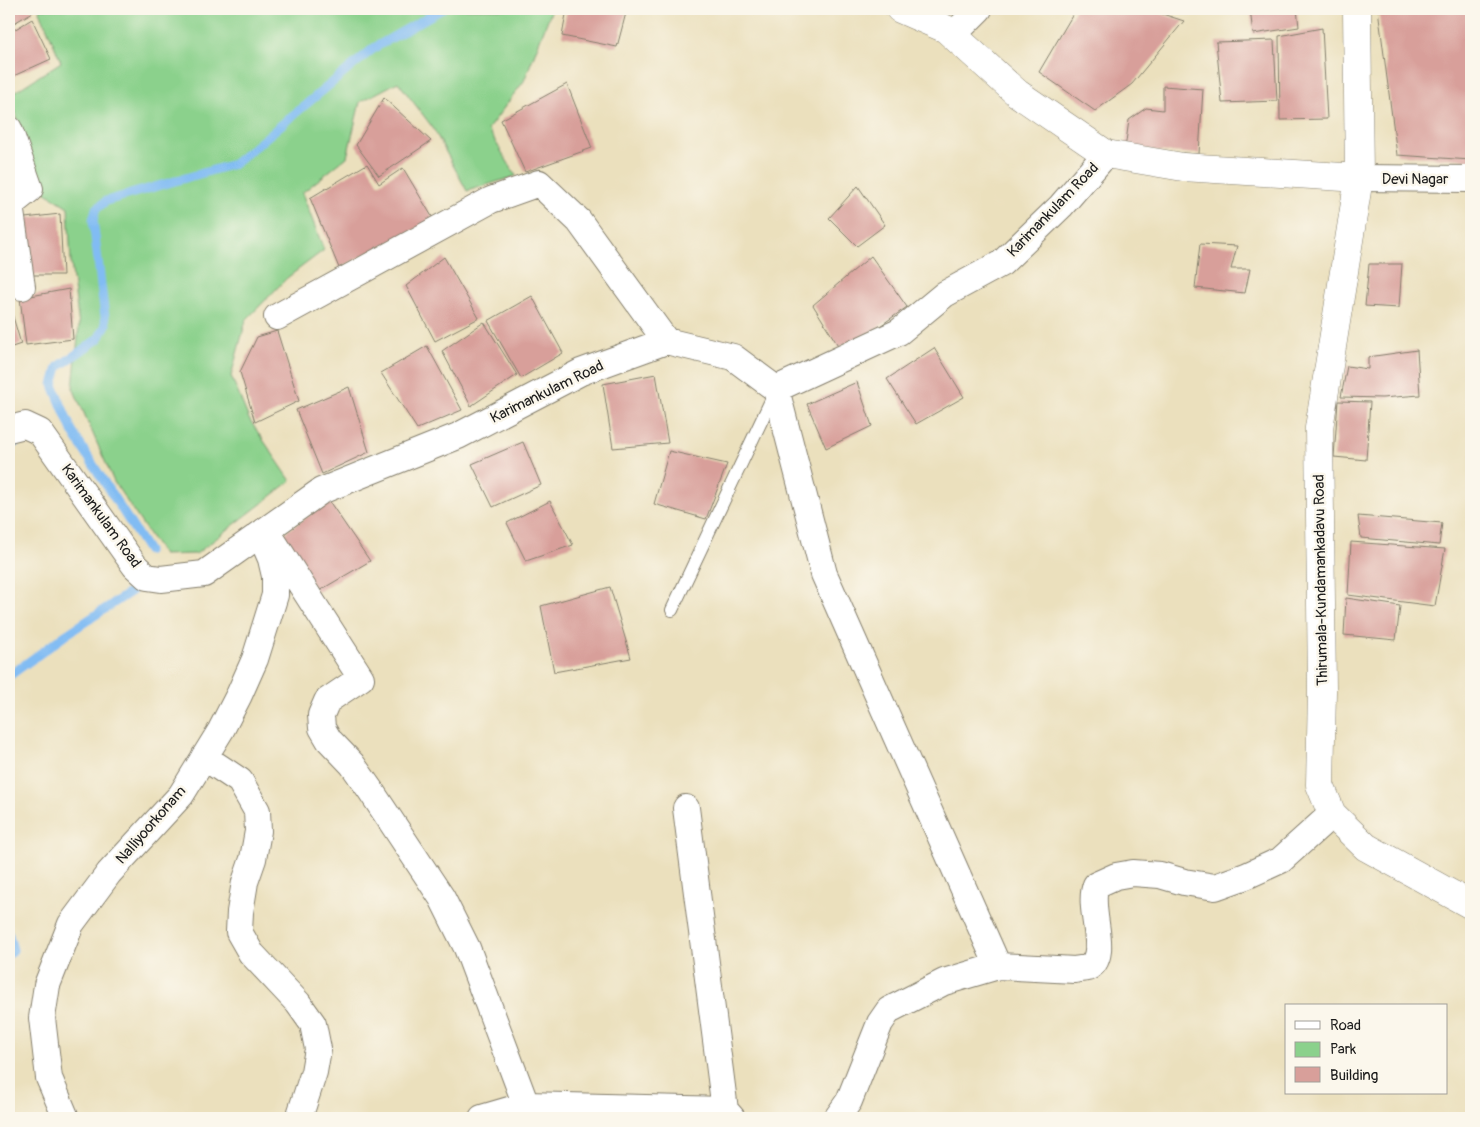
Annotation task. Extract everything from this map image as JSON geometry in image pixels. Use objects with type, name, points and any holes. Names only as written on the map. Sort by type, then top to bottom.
[{"type":"main road","points":[[900,9],[946,29],[1017,93],[1106,154],[1183,167],[1359,178]]},
{"type":"main road","name":"Thirumala-Kundamankadavu Road","points":[[1357,9],[1359,178],[1319,428],[1322,691],[1320,785],[1332,814],[1366,847],[1471,906]]},
{"type":"street","points":[[953,35],[979,9]]},
{"type":"street","points":[[9,129],[30,189],[10,206],[22,287]]},
{"type":"street","name":"Karimankulam Road","points":[[776,389],[899,332],[945,294],[1002,263],[1061,206],[1106,154]]},
{"type":"street","name":"Devi Nagar","points":[[1359,178],[1471,179]]},
{"type":"street","points":[[277,317],[491,200],[539,183],[579,222],[666,341],[732,357],[776,389],[824,574],[998,966]]},
{"type":"street","name":"Karimankulam Road","points":[[9,429],[25,425],[40,432],[135,566],[147,577],[161,579],[204,574],[321,491],[458,436],[581,372],[666,341]]},
{"type":"street","points":[[266,530],[361,678],[327,701],[321,715],[322,728],[329,740],[352,764],[442,898],[467,948],[526,1105]]},
{"type":"street","name":"Nalliyoorkonam","points":[[66,1118],[48,1078],[42,1018],[47,985],[71,924],[109,873],[181,794],[239,695],[255,659],[275,595],[275,576],[271,559],[265,546],[266,530]]},
{"type":"street","points":[[204,757],[240,781],[257,811],[258,831],[253,859],[245,882],[239,932],[251,953],[298,1002],[313,1024],[318,1049],[314,1072],[299,1118]]},
{"type":"street","points":[[482,1118],[526,1105],[728,1114],[686,808]]},
{"type":"street","points":[[837,1118],[849,1101],[880,1023],[889,1010],[944,982],[998,966],[1075,970],[1087,968],[1095,962],[1098,952],[1092,904],[1096,885],[1116,876],[1133,873],[1160,874],[1184,882],[1215,887],[1246,876],[1281,860],[1332,814]]},
{"type":"lane","points":[[672,610],[776,389]]},
{"type":"green space","points":[[39,9],[552,9],[524,81],[488,129],[516,176],[467,191],[433,128],[398,82],[360,102],[347,157],[302,193],[324,250],[287,278],[246,320],[231,376],[249,419],[291,481],[196,554],[163,555],[114,482],[73,388],[79,326],[71,263],[68,207],[40,189],[10,95],[61,62]]},
{"type":"building","points":[[9,9],[31,9],[33,12],[9,26]]},
{"type":"building","points":[[567,9],[627,9],[617,47],[562,36]]},
{"type":"building","points":[[1076,9],[1147,9],[1184,21],[1132,84],[1095,111],[1039,72]]},
{"type":"building","points":[[1250,9],[1297,9],[1299,27],[1253,34]]},
{"type":"building","points":[[1378,9],[1471,9],[1471,160],[1397,155]]},
{"type":"building","points":[[32,19],[51,59],[9,78],[9,33]]},
{"type":"building","points":[[1322,28],[1327,119],[1280,120],[1279,36]]},
{"type":"building","points":[[1274,40],[1277,101],[1222,103],[1216,42]]},
{"type":"building","points":[[567,84],[592,148],[525,172],[501,120]]},
{"type":"building","points":[[1163,86],[1203,89],[1199,154],[1125,149],[1129,120],[1146,108],[1163,110]]},
{"type":"building","points":[[384,98],[431,141],[379,176],[356,145]]},
{"type":"building","points":[[367,164],[379,184],[403,168],[434,220],[339,268],[310,198]]},
{"type":"building","points":[[858,186],[885,225],[857,246],[829,218]]},
{"type":"building","points":[[60,214],[63,275],[23,275],[16,219]]},
{"type":"building","points":[[1200,244],[1237,246],[1231,269],[1250,269],[1245,293],[1195,288]]},
{"type":"building","points":[[871,256],[907,307],[870,333],[839,347],[813,305]]},
{"type":"building","points":[[444,257],[479,318],[435,341],[406,286]]},
{"type":"building","points":[[1369,264],[1402,264],[1399,308],[1365,306]]},
{"type":"building","points":[[69,289],[73,339],[26,345],[20,298]]},
{"type":"building","points":[[532,296],[563,353],[521,378],[488,321]]},
{"type":"building","points":[[9,303],[21,344],[9,348]]},
{"type":"building","points":[[484,322],[517,375],[471,406],[442,351]]},
{"type":"building","points":[[277,331],[299,401],[255,422],[240,372],[257,337]]},
{"type":"building","points":[[427,346],[462,410],[417,429],[381,373]]},
{"type":"building","points":[[934,348],[964,397],[916,424],[887,379]]},
{"type":"building","points":[[1417,350],[1420,395],[1382,398],[1341,397],[1347,366],[1368,369],[1368,357]]},
{"type":"building","points":[[656,374],[668,443],[613,448],[603,384]]},
{"type":"building","points":[[857,382],[872,426],[826,448],[807,404]]},
{"type":"building","points":[[349,387],[369,452],[322,474],[296,410]]},
{"type":"building","points":[[1338,401],[1370,402],[1366,460],[1334,457]]},
{"type":"building","points":[[523,442],[541,485],[493,507],[472,464]]},
{"type":"building","points":[[669,451],[727,464],[706,519],[654,504]]},
{"type":"building","points":[[329,501],[370,561],[317,592],[279,537]]},
{"type":"building","points":[[550,501],[573,545],[526,561],[507,523]]},
{"type":"building","points":[[1358,516],[1442,523],[1439,545],[1361,538]]},
{"type":"building","points":[[1351,542],[1445,549],[1435,606],[1348,595]]},
{"type":"building","points":[[610,587],[631,658],[554,672],[541,606]]},
{"type":"building","points":[[1346,598],[1400,606],[1396,640],[1344,635]]},
{"type":"waterway","points":[[148,551],[73,433],[53,385],[58,367],[98,339],[106,325],[93,220],[96,209],[106,201],[234,164],[374,48],[442,9]]},
{"type":"waterway","points":[[9,448],[18,440]]},
{"type":"waterway","points":[[9,676],[67,634],[132,591]]},
{"type":"waterway","points":[[9,935],[13,950],[9,954]]}]
